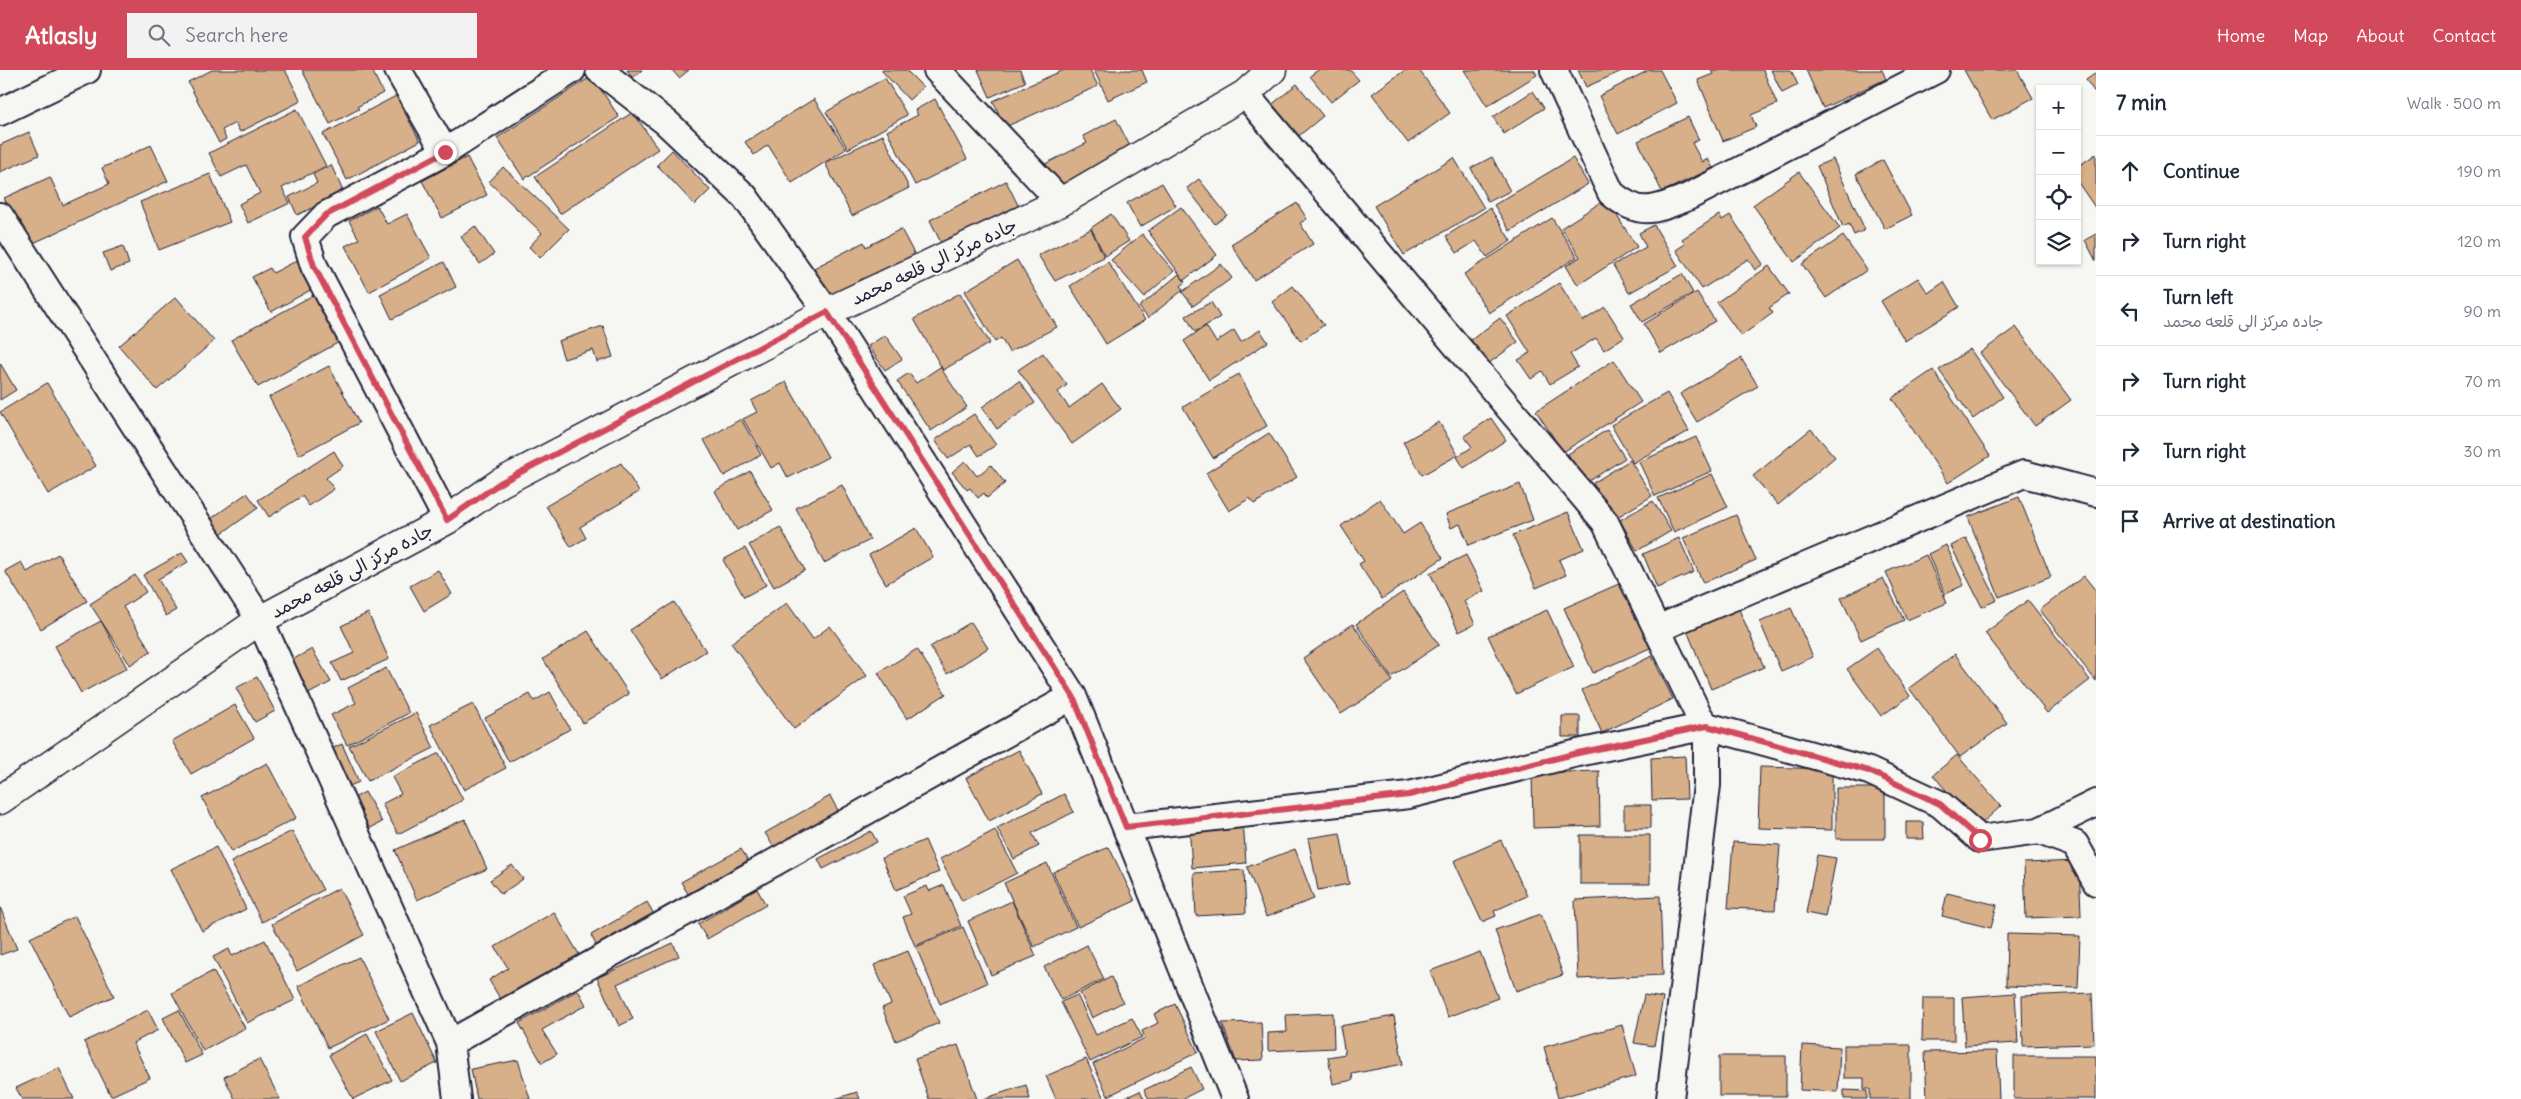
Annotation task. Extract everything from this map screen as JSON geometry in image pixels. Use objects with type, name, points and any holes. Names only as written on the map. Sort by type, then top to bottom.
[{"type":"street","points":[[0,112],[87,70]]},
{"type":"street","points":[[398,70],[445,152]]},
{"type":"street","points":[[447,520],[314,266],[305,237],[326,215],[445,152],[572,70]]},
{"type":"street","points":[[599,70],[667,123],[745,197],[827,312],[1073,696],[1234,1099]]},
{"type":"street","points":[[937,70],[1061,202]]},
{"type":"street","name":"جاده مرکز الی قلعه محمد","points":[[0,800],[260,620],[447,520],[500,483],[827,312],[1061,202],[1245,94],[1272,70]]},
{"type":"street","points":[[1554,70],[1611,193],[1624,205],[1645,211],[1657,210],[1688,197],[1936,70]]},
{"type":"street","points":[[1245,94],[1605,522],[1699,716],[1707,726],[1707,784],[1670,1099]]},
{"type":"street","points":[[0,216],[260,620],[450,1042],[449,1096]]},
{"type":"street","points":[[1657,629],[2024,474],[2096,493]]},
{"type":"street","points":[[450,1042],[1073,696]]},
{"type":"street","points":[[1126,827],[1409,795],[1578,753],[1707,726],[1869,771],[1940,804],[1980,840],[2039,832],[2096,803]]},
{"type":"street","points":[[2039,832],[2075,844],[2096,882]]},
{"type":"building","points":[[212,70],[285,70],[301,101],[240,132],[235,123],[222,130],[226,139],[219,143],[188,82]]},
{"type":"building","points":[[302,70],[372,70],[383,93],[357,107],[359,109],[330,124]]},
{"type":"building","points":[[627,70],[642,70],[633,78]]},
{"type":"building","points":[[672,70],[689,70],[679,78]]},
{"type":"building","points":[[881,70],[906,70],[923,87],[909,100]]},
{"type":"building","points":[[978,70],[1020,70],[1025,82],[990,97]]},
{"type":"building","points":[[1064,70],[1090,70],[1098,86],[1005,127],[993,101]]},
{"type":"building","points":[[1094,70],[1142,70],[1147,82],[1108,100]]},
{"type":"building","points":[[1318,70],[1350,70],[1359,80],[1331,102],[1310,76]]},
{"type":"building","points":[[1405,70],[1419,70],[1450,113],[1408,143],[1372,94]]},
{"type":"building","points":[[1464,70],[1534,70],[1537,75],[1487,106]]},
{"type":"building","points":[[1578,70],[1624,70],[1586,87]]},
{"type":"building","points":[[1649,70],[1660,70],[1677,103],[1618,134],[1599,96]]},
{"type":"building","points":[[1711,70],[1763,70],[1777,104],[1751,115],[1756,127],[1723,141],[1698,80],[1713,74]]},
{"type":"building","points":[[1771,70],[1791,70],[1798,85],[1782,93]]},
{"type":"building","points":[[1806,70],[1882,70],[1886,79],[1823,108]]},
{"type":"building","points":[[1964,70],[2017,70],[2033,98],[1992,120]]},
{"type":"building","points":[[2096,73],[2096,94],[2086,80]]},
{"type":"building","points":[[592,76],[619,117],[524,179],[497,138]]},
{"type":"building","points":[[885,78],[907,115],[848,149],[826,112]]},
{"type":"building","points":[[1297,84],[1323,116],[1295,139],[1269,107]]},
{"type":"building","points":[[1533,91],[1544,108],[1504,134],[1493,117]]},
{"type":"building","points":[[396,96],[420,141],[347,180],[323,134]]},
{"type":"building","points":[[814,99],[846,149],[792,183],[768,145],[754,155],[745,142]]},
{"type":"building","points":[[935,99],[967,159],[915,185],[887,131],[918,115],[915,110]]},
{"type":"building","points":[[297,109],[326,166],[282,188],[290,203],[248,223],[239,204],[260,193],[246,165],[221,177],[209,153]]},
{"type":"building","points":[[633,112],[658,149],[560,214],[535,177]]},
{"type":"building","points":[[1688,117],[1699,140],[1692,143],[1702,162],[1708,159],[1713,168],[1662,192],[1638,141]]},
{"type":"building","points":[[1116,119],[1134,154],[1059,192],[1045,164],[1087,143],[1083,136]]},
{"type":"building","points":[[29,132],[39,155],[0,172],[0,145]]},
{"type":"building","points":[[883,135],[909,188],[852,216],[825,163]]},
{"type":"building","points":[[151,145],[168,181],[27,246],[4,198],[50,177],[63,205],[109,184],[102,168]]},
{"type":"building","points":[[672,150],[710,190],[695,205],[657,165]]},
{"type":"building","points":[[2096,154],[2096,209],[2081,187],[2081,164]]},
{"type":"building","points":[[467,157],[487,195],[442,218],[422,181]]},
{"type":"building","points":[[1492,157],[1510,191],[1488,202],[1471,168]]},
{"type":"building","points":[[1454,158],[1484,208],[1404,255],[1374,206]]},
{"type":"building","points":[[1573,158],[1588,184],[1510,231],[1494,205]]},
{"type":"building","points":[[1833,159],[1865,230],[1854,235],[1849,224],[1843,227],[1817,166]]},
{"type":"building","points":[[1883,160],[1912,215],[1885,229],[1856,174]]},
{"type":"building","points":[[331,165],[344,193],[297,215],[289,197],[317,183],[313,174]]},
{"type":"building","points":[[503,167],[569,229],[540,258],[529,247],[542,233],[489,182]]},
{"type":"building","points":[[1799,172],[1840,228],[1794,262],[1753,205]]},
{"type":"building","points":[[210,174],[230,222],[159,250],[140,202]]},
{"type":"building","points":[[1199,179],[1227,215],[1215,224],[1187,188]]},
{"type":"building","points":[[1006,181],[1019,207],[942,245],[930,220]]},
{"type":"building","points":[[1162,183],[1176,206],[1140,227],[1127,203]]},
{"type":"building","points":[[1606,199],[1637,247],[1578,285],[1566,266],[1580,257],[1561,228]]},
{"type":"building","points":[[1297,203],[1307,219],[1300,223],[1313,244],[1254,280],[1231,244]]},
{"type":"building","points":[[377,206],[387,224],[407,214],[431,258],[369,292],[345,246],[359,239],[349,221]]},
{"type":"building","points":[[1181,207],[1217,255],[1184,280],[1148,231]]},
{"type":"building","points":[[1490,208],[1511,241],[1487,257],[1476,241],[1457,253],[1446,236]]},
{"type":"building","points":[[1111,214],[1129,241],[1105,256],[1091,228]]},
{"type":"building","points":[[1719,215],[1722,220],[1730,215],[1763,264],[1755,270],[1748,259],[1702,289],[1676,250],[1685,244],[1682,239]]},
{"type":"building","points":[[1552,218],[1577,257],[1489,313],[1464,274]]},
{"type":"building","points":[[1654,225],[1678,266],[1629,293],[1613,265],[1646,247],[1639,233]]},
{"type":"building","points":[[475,226],[494,254],[480,264],[461,237]]},
{"type":"building","points":[[901,229],[917,259],[830,304],[812,269],[864,242],[866,247]]},
{"type":"building","points":[[1091,229],[1104,257],[1055,281],[1038,255]]},
{"type":"building","points":[[1142,234],[1174,271],[1144,297],[1111,260]]},
{"type":"building","points":[[2096,234],[2096,261],[2085,240]]},
{"type":"building","points":[[1843,236],[1867,270],[1826,298],[1802,264]]},
{"type":"building","points":[[123,246],[129,264],[110,271],[103,253]]},
{"type":"building","points":[[298,260],[314,288],[271,312],[252,277],[270,268],[273,273]]},
{"type":"building","points":[[1017,260],[1057,327],[1009,352],[1001,338],[995,342],[965,291]]},
{"type":"building","points":[[444,262],[456,287],[392,319],[380,294]]},
{"type":"building","points":[[1108,262],[1145,320],[1106,344],[1070,286]]},
{"type":"building","points":[[1221,264],[1232,278],[1193,306],[1182,292]]},
{"type":"building","points":[[1769,266],[1789,294],[1769,308],[1773,313],[1741,336],[1717,302]]},
{"type":"building","points":[[1179,274],[1185,282],[1180,286],[1183,290],[1148,318],[1139,307]]},
{"type":"building","points":[[1682,274],[1693,293],[1642,322],[1631,304]]},
{"type":"building","points":[[1918,278],[1928,293],[1944,282],[1959,307],[1905,341],[1881,301]]},
{"type":"building","points":[[1559,283],[1583,321],[1605,307],[1624,337],[1604,350],[1596,338],[1570,354],[1578,367],[1550,384],[1542,371],[1531,379],[1518,360],[1530,353],[1507,316]]},
{"type":"building","points":[[1293,286],[1324,325],[1301,341],[1272,302]]},
{"type":"building","points":[[1697,292],[1715,321],[1661,353],[1644,324]]},
{"type":"building","points":[[317,293],[343,340],[258,387],[231,340]]},
{"type":"building","points":[[960,293],[990,343],[943,370],[914,319]]},
{"type":"building","points":[[176,297],[214,341],[157,390],[119,346]]},
{"type":"building","points":[[1211,302],[1220,317],[1195,332],[1186,316]]},
{"type":"building","points":[[1500,318],[1518,342],[1489,363],[1471,340]]},
{"type":"building","points":[[603,326],[613,357],[597,362],[593,350],[564,359],[558,341]]},
{"type":"building","points":[[1206,326],[1216,342],[1234,330],[1241,342],[1260,330],[1268,342],[1209,380],[1184,341]]},
{"type":"building","points":[[2016,327],[2071,400],[2035,426],[1980,353]]},
{"type":"building","points":[[885,335],[902,359],[885,370],[868,346]]},
{"type":"building","points":[[1970,349],[2003,397],[1973,419],[1939,370]]},
{"type":"building","points":[[1043,353],[1067,385],[1058,392],[1069,408],[1102,384],[1121,409],[1072,444],[1018,370]]},
{"type":"building","points":[[1741,358],[1758,386],[1697,422],[1680,394]]},
{"type":"building","points":[[1614,360],[1641,402],[1563,452],[1536,411]]},
{"type":"building","points":[[0,363],[16,390],[0,400]]},
{"type":"building","points":[[329,366],[359,423],[299,455],[269,397]]},
{"type":"building","points":[[940,367],[967,407],[931,431],[897,381],[909,373],[916,383]]},
{"type":"building","points":[[1933,370],[1990,456],[1948,483],[1892,398]]},
{"type":"building","points":[[1239,374],[1267,426],[1213,458],[1183,407]]},
{"type":"building","points":[[1019,381],[1035,403],[997,429],[982,407]]},
{"type":"building","points":[[786,382],[828,457],[788,478],[780,463],[771,468],[743,419],[757,412],[751,401]]},
{"type":"building","points":[[47,383],[96,466],[48,494],[0,412]]},
{"type":"building","points":[[1667,393],[1689,431],[1633,463],[1611,425]]},
{"type":"building","points":[[974,414],[996,445],[979,456],[971,444],[948,459],[935,440]]},
{"type":"building","points":[[1491,418],[1506,440],[1464,468],[1457,457],[1472,447],[1464,436]]},
{"type":"building","points":[[741,419],[761,455],[724,476],[704,440]]},
{"type":"building","points":[[1439,422],[1458,455],[1422,475],[1403,442]]},
{"type":"building","points":[[1811,429],[1835,457],[1778,505],[1753,476]]},
{"type":"building","points":[[1607,430],[1625,458],[1586,483],[1568,454]]},
{"type":"building","points":[[1269,433],[1297,477],[1254,504],[1250,498],[1229,511],[1206,473]]},
{"type":"building","points":[[1696,437],[1712,471],[1655,496],[1639,462]]},
{"type":"building","points":[[334,451],[343,466],[326,478],[334,489],[309,506],[302,496],[269,517],[258,500]]},
{"type":"building","points":[[1630,460],[1652,496],[1614,519],[1593,483]]},
{"type":"building","points":[[965,461],[977,476],[991,465],[1005,483],[987,498],[984,493],[978,498],[970,488],[967,490],[952,472]]},
{"type":"building","points":[[621,463],[639,492],[580,527],[586,538],[571,547],[546,506]]},
{"type":"building","points":[[750,471],[773,510],[737,530],[715,491]]},
{"type":"building","points":[[1712,474],[1728,507],[1674,532],[1658,498]]},
{"type":"building","points":[[1520,484],[1533,520],[1469,545],[1460,524],[1451,528],[1446,514]]},
{"type":"building","points":[[842,485],[870,540],[824,563],[796,508]]},
{"type":"building","points":[[247,493],[258,508],[215,538],[205,523]]},
{"type":"building","points":[[2019,497],[2051,577],[1999,597],[1968,517]]},
{"type":"building","points":[[1380,499],[1403,534],[1420,523],[1443,558],[1382,599],[1359,564],[1364,561],[1341,526]]},
{"type":"building","points":[[1653,501],[1671,531],[1637,551],[1620,520]]},
{"type":"building","points":[[1568,512],[1584,549],[1559,560],[1566,575],[1536,588],[1513,535]]},
{"type":"building","points":[[1736,515],[1756,560],[1703,583],[1683,538]]},
{"type":"building","points":[[780,527],[805,570],[774,587],[749,545]]},
{"type":"building","points":[[916,528],[933,557],[886,584],[869,555]]},
{"type":"building","points":[[1679,538],[1694,572],[1657,588],[1643,554]]},
{"type":"building","points":[[1966,538],[1997,600],[1982,607],[1951,546]]},
{"type":"building","points":[[1946,545],[1964,585],[1945,594],[1928,554]]},
{"type":"building","points":[[745,548],[766,585],[744,597],[723,560]]},
{"type":"building","points":[[182,553],[188,562],[158,579],[176,610],[166,616],[143,575]]},
{"type":"building","points":[[58,554],[87,601],[41,629],[5,571],[21,562],[27,572]]},
{"type":"building","points":[[1466,555],[1484,591],[1464,601],[1475,624],[1459,632],[1430,573]]},
{"type":"building","points":[[1926,555],[1947,603],[1907,620],[1886,572]]},
{"type":"building","points":[[438,570],[452,594],[424,611],[410,586]]},
{"type":"building","points":[[135,575],[146,592],[123,607],[151,651],[130,665],[90,604]]},
{"type":"building","points":[[2084,576],[2096,591],[2096,681],[2040,610]]},
{"type":"building","points":[[1883,578],[1904,620],[1861,640],[1841,598]]},
{"type":"building","points":[[1621,583],[1650,648],[1593,673],[1564,608]]},
{"type":"building","points":[[1403,592],[1439,645],[1391,677],[1356,624]]},
{"type":"building","points":[[2028,600],[2090,680],[2047,713],[1985,633]]},
{"type":"building","points":[[674,602],[706,651],[662,679],[630,630]]},
{"type":"building","points":[[787,603],[813,639],[830,626],[867,676],[794,729],[731,643]]},
{"type":"building","points":[[1738,607],[1764,667],[1711,689],[1686,628]]},
{"type":"building","points":[[1791,608],[1813,657],[1781,671],[1760,622]]},
{"type":"building","points":[[1547,610],[1574,667],[1516,694],[1488,636]]},
{"type":"building","points":[[368,613],[389,659],[341,681],[332,663],[354,653],[341,626]]},
{"type":"building","points":[[101,621],[127,668],[81,693],[55,646]]},
{"type":"building","points":[[971,622],[988,648],[947,674],[930,647]]},
{"type":"building","points":[[1353,624],[1392,681],[1341,714],[1303,658]]},
{"type":"building","points":[[588,631],[629,694],[583,723],[543,659]]},
{"type":"building","points":[[1877,648],[1910,696],[1881,716],[1847,669]]},
{"type":"building","points":[[312,649],[331,682],[299,699],[281,666]]},
{"type":"building","points":[[917,649],[946,694],[907,719],[878,673]]},
{"type":"building","points":[[1955,654],[2007,723],[1960,757],[1909,688]]},
{"type":"building","points":[[1652,656],[1673,699],[1602,733],[1582,690]]},
{"type":"building","points":[[386,668],[409,713],[347,745],[331,715],[356,703],[348,688]]},
{"type":"building","points":[[257,677],[275,711],[255,722],[236,688]]},
{"type":"building","points":[[550,692],[570,729],[509,762],[485,718],[530,694],[534,701]]},
{"type":"building","points":[[473,704],[506,768],[464,790],[430,725]]},
{"type":"building","points":[[235,705],[254,738],[191,774],[172,741]]},
{"type":"building","points":[[416,713],[434,748],[368,781],[349,746]]},
{"type":"building","points":[[1562,716],[1580,716],[1580,737],[1562,737]]},
{"type":"building","points":[[342,744],[359,782],[340,790],[322,753]]},
{"type":"building","points":[[1019,750],[1042,794],[989,821],[966,778]]},
{"type":"building","points":[[439,753],[463,800],[398,834],[382,804],[401,794],[392,777]]},
{"type":"building","points":[[1957,755],[2001,806],[1978,827],[1933,775]]},
{"type":"building","points":[[1685,756],[1687,799],[1652,800],[1651,758]]},
{"type":"building","points":[[267,763],[296,818],[231,852],[202,798]]},
{"type":"building","points":[[1760,767],[1832,769],[1832,830],[1758,828]]},
{"type":"building","points":[[1599,771],[1600,826],[1533,828],[1532,773]]},
{"type":"building","points":[[1836,788],[1885,788],[1885,839],[1836,839]]},
{"type":"building","points":[[365,792],[382,822],[363,832],[347,802]]},
{"type":"building","points":[[1064,794],[1074,812],[1032,833],[1039,846],[1014,859],[997,828]]},
{"type":"building","points":[[830,796],[840,814],[776,851],[765,833]]},
{"type":"building","points":[[1624,805],[1651,805],[1651,828],[1624,828]]},
{"type":"building","points":[[465,819],[487,869],[417,900],[395,850]]},
{"type":"building","points":[[1243,820],[1246,863],[1192,868],[1189,824]]},
{"type":"building","points":[[1906,822],[1923,822],[1924,839],[1906,839]]},
{"type":"building","points":[[995,830],[1017,873],[962,901],[940,859]]},
{"type":"building","points":[[292,831],[323,890],[262,922],[231,862]]},
{"type":"building","points":[[871,831],[877,842],[823,869],[818,859]]},
{"type":"building","points":[[1340,833],[1349,884],[1318,890],[1308,838]]},
{"type":"building","points":[[1580,835],[1650,835],[1650,884],[1580,884]]},
{"type":"building","points":[[925,840],[939,872],[896,890],[882,858]]},
{"type":"building","points":[[1501,840],[1527,896],[1494,911],[1496,916],[1482,922],[1454,861]]},
{"type":"building","points":[[1733,842],[1780,845],[1775,910],[1728,908]]},
{"type":"building","points":[[216,847],[246,909],[202,931],[171,869]]},
{"type":"building","points":[[1109,847],[1135,901],[1078,927],[1053,872]]},
{"type":"building","points":[[741,849],[751,865],[691,899],[681,882]]},
{"type":"building","points":[[1295,849],[1314,899],[1266,917],[1247,867]]},
{"type":"building","points":[[1817,855],[1836,858],[1825,917],[1806,913]]},
{"type":"building","points":[[2079,861],[2081,916],[2026,918],[2024,863]]},
{"type":"building","points":[[1047,863],[1076,927],[1034,947],[1004,883]]},
{"type":"building","points":[[512,865],[523,879],[501,894],[490,880]]},
{"type":"building","points":[[1244,870],[1246,913],[1196,916],[1194,873]]},
{"type":"building","points":[[944,885],[961,926],[915,946],[903,917],[911,914],[903,896],[927,886],[929,891]]},
{"type":"building","points":[[339,888],[364,935],[297,971],[272,924]]},
{"type":"building","points":[[757,889],[766,905],[707,939],[698,924]]},
{"type":"building","points":[[1947,893],[1997,905],[1991,928],[1942,916]]},
{"type":"building","points":[[1660,896],[1663,975],[1578,979],[1575,900]]},
{"type":"building","points":[[1012,901],[1036,956],[991,975],[968,921]]},
{"type":"building","points":[[647,902],[655,916],[598,949],[591,935]]},
{"type":"building","points":[[0,907],[17,949],[0,955]]},
{"type":"building","points":[[554,912],[583,961],[505,1007],[489,980],[508,968],[495,947]]},
{"type":"building","points":[[1541,914],[1563,975],[1516,991],[1495,930]]},
{"type":"building","points":[[75,916],[114,996],[69,1017],[30,938]]},
{"type":"building","points":[[963,927],[987,983],[940,1004],[916,947]]},
{"type":"building","points":[[2007,934],[2080,936],[2078,988],[2006,986]]},
{"type":"building","points":[[265,940],[295,1000],[247,1023],[213,957],[229,949],[232,956]]},
{"type":"building","points":[[673,943],[679,956],[617,984],[633,1019],[619,1026],[597,978]]},
{"type":"building","points":[[1087,945],[1104,979],[1061,1000],[1044,967]]},
{"type":"building","points":[[908,951],[939,1023],[896,1041],[882,1008],[891,1004],[874,965]]},
{"type":"building","points":[[1480,952],[1498,998],[1448,1017],[1430,971]]},
{"type":"building","points":[[359,957],[389,1019],[328,1048],[298,986]]},
{"type":"building","points":[[213,971],[245,1028],[203,1051],[172,993]]},
{"type":"building","points":[[1111,977],[1123,1002],[1092,1018],[1080,993]]},
{"type":"building","points":[[578,990],[586,1005],[542,1030],[557,1054],[542,1063],[519,1023]]},
{"type":"building","points":[[2015,993],[2018,1043],[1965,1046],[1962,997]]},
{"type":"building","points":[[2092,993],[2094,1044],[2023,1046],[2022,996]]},
{"type":"building","points":[[1077,995],[1096,1035],[1132,1018],[1142,1037],[1090,1062],[1061,1002]]},
{"type":"building","points":[[1644,995],[1663,998],[1654,1046],[1634,1043]]},
{"type":"building","points":[[1923,998],[1954,998],[1954,1041],[1922,1041]]},
{"type":"building","points":[[1175,1004],[1198,1052],[1108,1096],[1093,1064],[1145,1038],[1142,1031],[1158,1023],[1154,1014]]},
{"type":"building","points":[[148,1010],[158,1030],[133,1043],[150,1078],[111,1096],[84,1042]]},
{"type":"building","points":[[179,1010],[202,1055],[185,1063],[163,1018]]},
{"type":"building","points":[[413,1013],[437,1063],[400,1081],[376,1031]]},
{"type":"building","points":[[1333,1013],[1334,1048],[1268,1051],[1268,1033],[1287,1032],[1286,1015]]},
{"type":"building","points":[[1394,1016],[1403,1064],[1352,1074],[1353,1080],[1333,1084],[1328,1057],[1345,1054],[1340,1026]]},
{"type":"building","points":[[1261,1022],[1263,1060],[1236,1061],[1222,1023]]},
{"type":"building","points":[[1622,1025],[1636,1076],[1558,1098],[1544,1047]]},
{"type":"building","points":[[367,1034],[392,1080],[353,1099],[329,1055]]},
{"type":"building","points":[[958,1045],[977,1099],[929,1099],[915,1059]]},
{"type":"building","points":[[1802,1045],[1840,1047],[1838,1092],[1800,1090]]},
{"type":"building","points":[[1844,1045],[1911,1045],[1911,1099],[1870,1099],[1870,1089],[1864,1089],[1864,1078],[1844,1078]]},
{"type":"building","points":[[1997,1051],[1999,1099],[1927,1099],[1925,1052]]},
{"type":"building","points":[[1719,1056],[1786,1056],[1786,1096],[1719,1096]]},
{"type":"building","points":[[2014,1056],[2096,1056],[2096,1099],[2014,1099]]},
{"type":"building","points":[[259,1059],[280,1099],[235,1099],[224,1077]]},
{"type":"building","points":[[1086,1059],[1104,1099],[1056,1099],[1046,1076]]},
{"type":"building","points":[[518,1060],[530,1099],[477,1099],[471,1069]]},
{"type":"building","points":[[1191,1067],[1202,1089],[1182,1099],[1149,1099],[1144,1090]]},
{"type":"building","points":[[59,1068],[74,1099],[22,1099],[16,1088]]},
{"type":"building","points":[[1026,1085],[1030,1099],[983,1099]]},
{"type":"building","points":[[1844,1090],[1867,1091],[1867,1099],[1844,1099]]},
{"type":"building","points":[[1140,1091],[1144,1099],[1122,1099]]},
{"type":"building","points":[[857,1092],[860,1099],[835,1099]]},
{"type":"route","points":[[445,152],[326,215],[305,237],[314,266],[447,520],[500,483],[827,312],[1073,696],[1126,827],[1409,795],[1578,753],[1707,726],[1869,771],[1940,804],[1980,840]]}]
